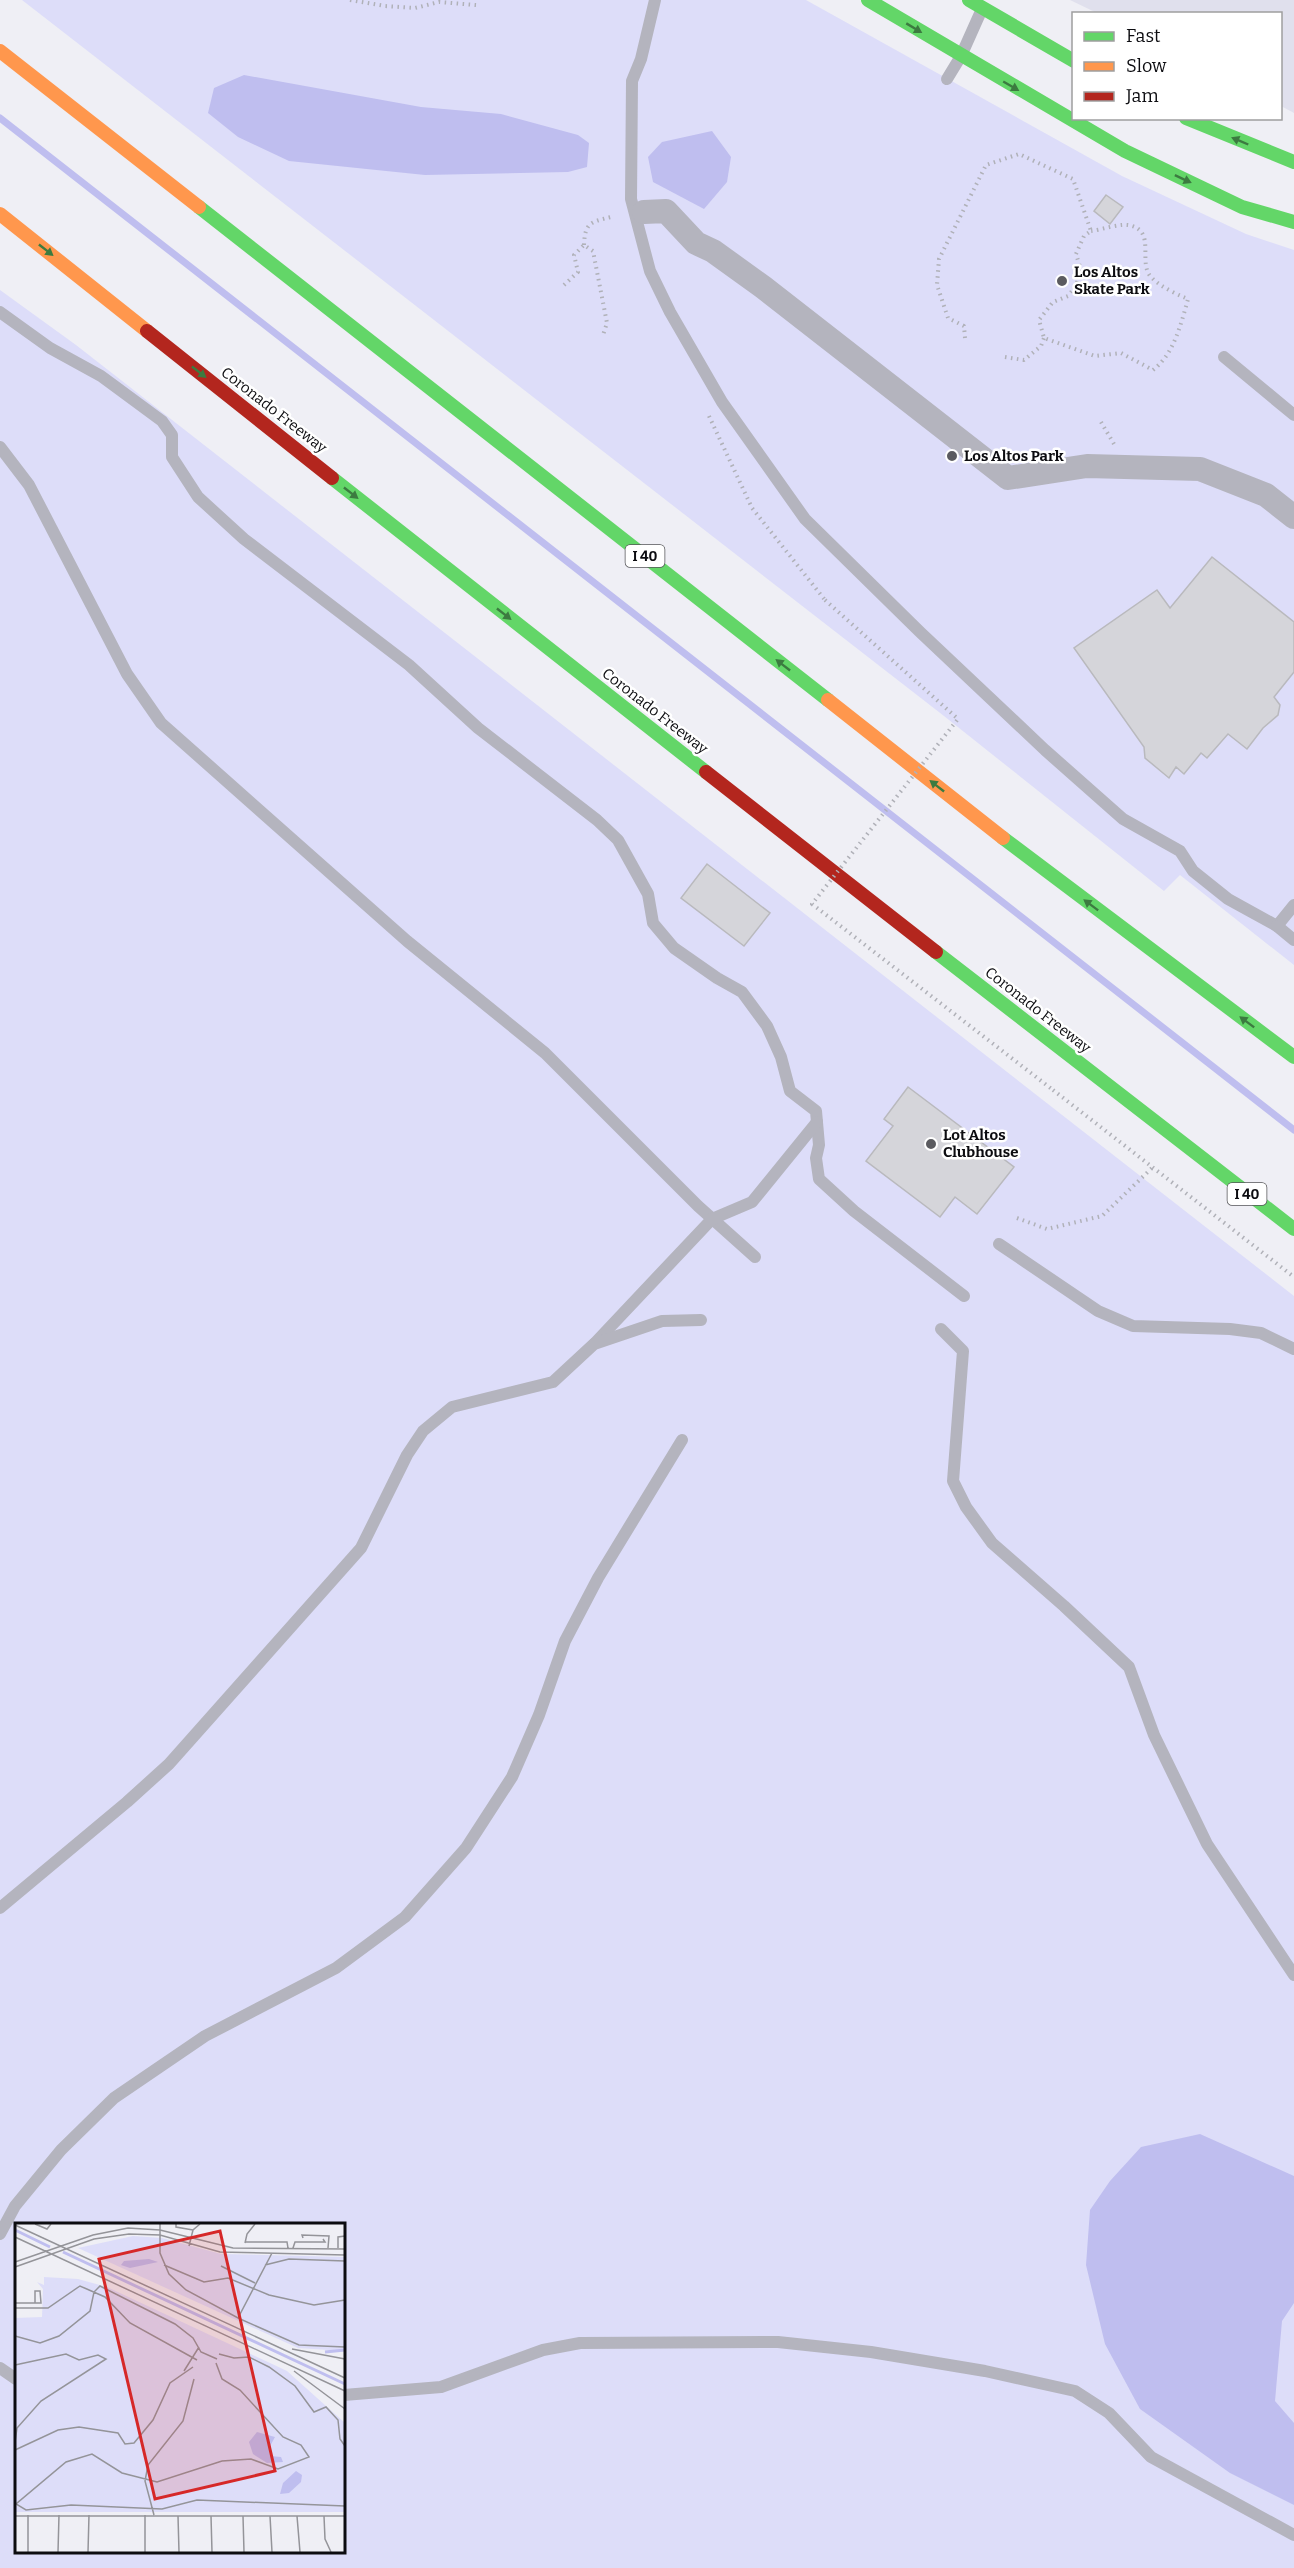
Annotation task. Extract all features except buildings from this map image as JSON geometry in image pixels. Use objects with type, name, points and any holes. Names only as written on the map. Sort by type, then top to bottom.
[{"type":"main road","points":[[868,0],[1125,151],[1242,207],[1294,222]]},
{"type":"main road","points":[[969,0],[985,4],[1072,60]]},
{"type":"main road","name":"I 40","points":[[0,51],[1052,876],[1294,1057]]},
{"type":"main road","points":[[1191,120],[1294,162]]},
{"type":"main road","name":"Coronado Freeway","points":[[0,214],[441,564],[1201,1159],[1294,1229]]},
{"type":"main road","points":[[1201,1159],[1294,1236]]},
{"type":"street","points":[[644,212],[666,211],[696,243],[713,251],[763,287],[1008,478],[1087,466],[1200,469],[1266,495],[1294,517]]},
{"type":"lane","points":[[655,0],[641,59],[632,81],[631,199],[650,272],[670,312],[722,402],[805,519],[945,656],[1123,819],[1180,850],[1193,871],[1228,899],[1277,926],[1294,940]]},
{"type":"lane","points":[[947,79],[961,56],[985,4]]},
{"type":"lane","points":[[0,312],[50,348],[101,376],[162,422],[172,435],[172,457],[198,497],[244,539],[409,665],[478,728],[597,820],[618,840],[648,894],[653,923],[674,948],[717,978],[742,992],[767,1026],[781,1057],[790,1091],[816,1112],[819,1145],[816,1158],[819,1179],[854,1211],[964,1296]]},
{"type":"lane","points":[[1224,357],[1294,415]]},
{"type":"lane","points":[[0,447],[29,485],[127,674],[161,723],[407,941],[545,1053],[712,1219],[755,1257]]},
{"type":"lane","points":[[1277,926],[1294,905]]},
{"type":"lane","points":[[0,1908],[169,1764],[330,1580],[361,1548],[407,1455],[423,1431],[452,1407],[553,1382],[594,1344],[712,1219],[752,1202],[817,1122]]},
{"type":"lane","points":[[999,1244],[1098,1311],[1134,1326],[1230,1329],[1261,1333],[1294,1349]]},
{"type":"lane","points":[[594,1344],[662,1321],[701,1320]]},
{"type":"lane","points":[[941,1329],[963,1351],[953,1481],[966,1507],[992,1544],[1064,1606],[1129,1667],[1154,1735],[1207,1844],[1294,1975]]},
{"type":"lane","points":[[0,2234],[15,2206],[61,2150],[114,2098],[205,2036],[336,1968],[405,1917],[466,1848],[512,1777],[539,1715],[565,1641],[597,1578],[682,1440]]},
{"type":"lane","points":[[345,2395],[441,2387],[543,2350],[580,2343],[778,2342],[872,2352],[985,2371],[1075,2391],[1109,2413],[1151,2457],[1294,2535]]},
{"type":"lane","points":[[0,2368],[15,2378]]},
{"type":"path","points":[[350,0],[415,8],[438,2],[476,5]]},
{"type":"path","points":[[965,338],[964,326],[948,318],[937,285],[939,259],[986,165],[1019,154],[1073,179],[1090,231]]},
{"type":"path","points":[[564,285],[578,273],[574,255],[584,245],[585,231],[592,222],[611,217]]},
{"type":"path","points":[[1005,357],[1024,360],[1041,346],[1044,339],[1039,320],[1053,302],[1068,296],[1076,286],[1081,270],[1076,254],[1084,236],[1090,231],[1131,225],[1140,231],[1145,239],[1144,266],[1151,278],[1188,299],[1170,350],[1164,362],[1154,370],[1121,352],[1095,356],[1044,339]]},
{"type":"path","points":[[584,245],[593,251],[607,323],[603,335]]},
{"type":"path","points":[[722,402],[706,410],[752,508],[825,600],[957,719],[812,904],[1294,1277]]},
{"type":"path","points":[[1017,1218],[1047,1229],[1102,1216],[1153,1167]]},
{"type":"shaded area","name":"Los Altos Park","points":[[22,0],[806,0],[1122,176],[1246,234],[1294,250],[1294,965],[1180,875],[1164,891],[944,716]]},
{"type":"shaded area","points":[[1070,0],[1294,0],[1294,113],[1282,107],[1282,12],[1095,12]]},
{"type":"shaded area","points":[[0,290],[76,345],[1294,1296],[1294,2568],[0,2568]]},
{"type":"water","points":[[244,75],[421,107],[501,114],[578,135],[589,143],[587,167],[568,172],[425,175],[289,161],[238,137],[208,113],[214,88]]},
{"type":"water","points":[[712,131],[731,157],[727,182],[704,209],[653,182],[648,157],[662,142]]},
{"type":"water","points":[[1200,2134],[1294,2176],[1294,2303],[1282,2321],[1275,2401],[1294,2423],[1294,2505],[1230,2473],[1140,2409],[1105,2344],[1086,2265],[1090,2210],[1110,2181],[1141,2147]]},
{"type":"waterway","points":[[0,118],[1294,1130]]},
{"type":"traffic: fast","points":[[868,0],[1072,120]]},
{"type":"traffic: fast","points":[[969,0],[1072,60]]},
{"type":"traffic: fast","points":[[1072,120],[1125,151],[1242,207],[1294,222]]},
{"type":"traffic: fast","points":[[1191,120],[1294,162]]},
{"type":"traffic: fast","points":[[199,207],[828,700]]},
{"type":"traffic: fast","points":[[332,478],[706,772]]},
{"type":"traffic: fast","points":[[1003,838],[1294,1057]]},
{"type":"traffic: fast","points":[[936,952],[1294,1229]]},
{"type":"traffic: slow","points":[[0,51],[199,207]]},
{"type":"traffic: slow","points":[[0,214],[147,331]]},
{"type":"traffic: slow","points":[[828,700],[1003,838]]},
{"type":"traffic: jam","points":[[147,331],[332,478]]},
{"type":"traffic: jam","points":[[706,772],[936,952]]},
{"type":"place","name":"Los Altos Skate Park","points":[[1062,281]]},
{"type":"place","name":"Los Altos Park","points":[[952,456]]},
{"type":"place","name":"Lot Altos Clubhouse","points":[[931,1144]]}]
